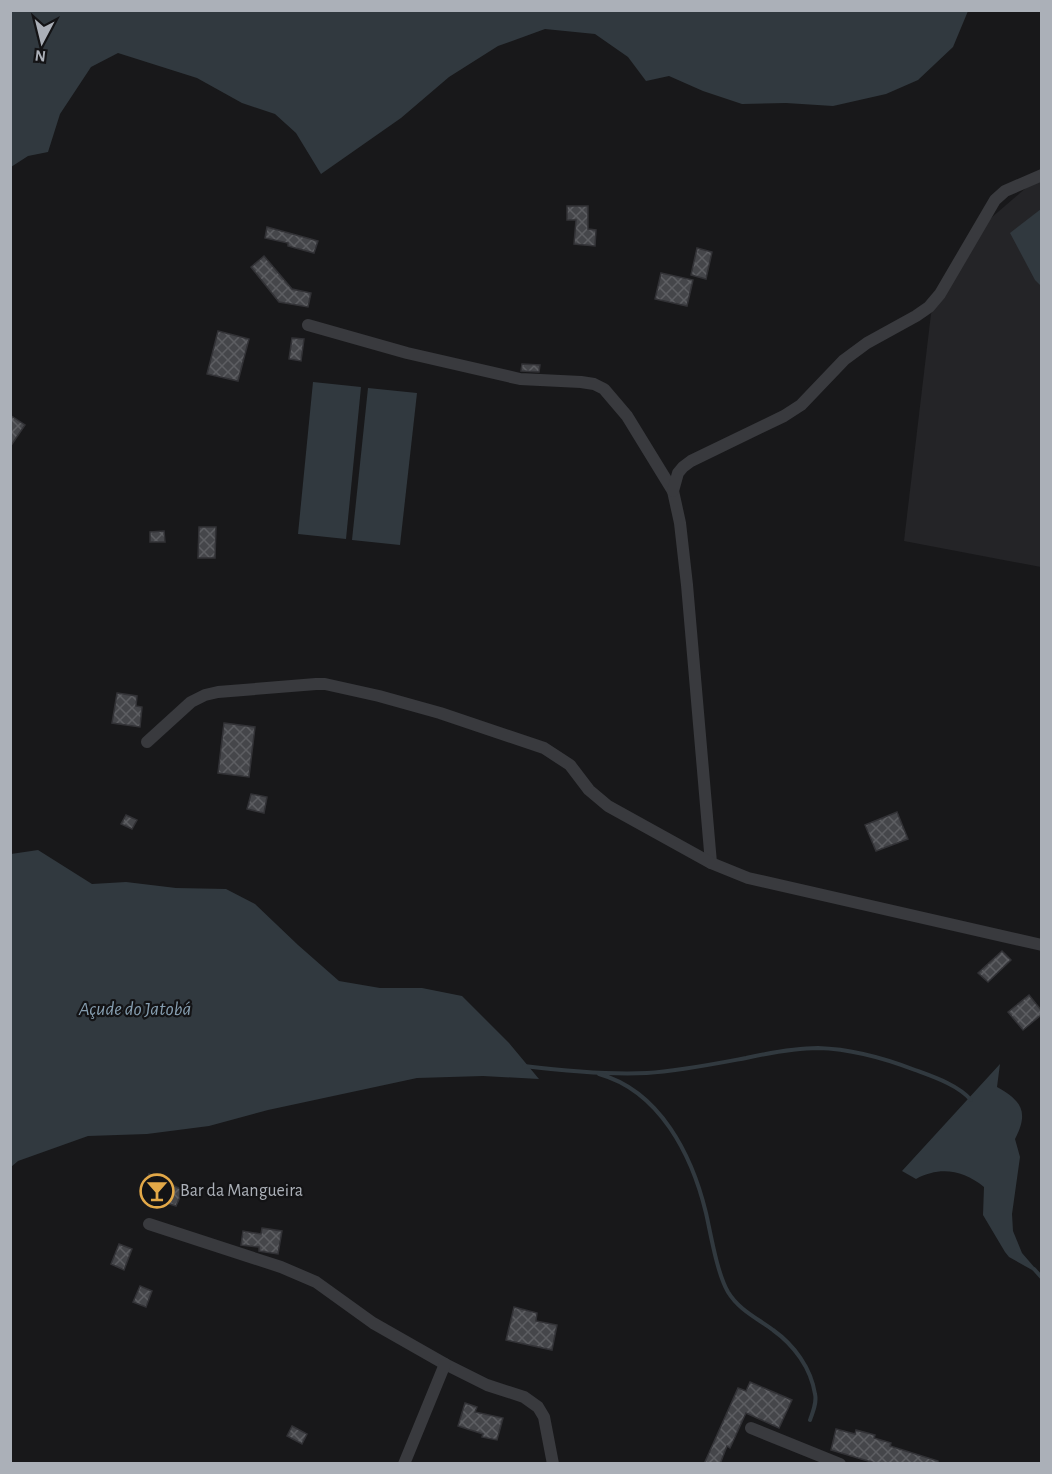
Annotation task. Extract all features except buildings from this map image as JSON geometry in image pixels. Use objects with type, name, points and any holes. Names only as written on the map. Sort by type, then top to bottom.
[{"type":"street","points":[[673,491],[678,474],[691,461],[784,416],[801,405],[844,360],[867,343],[929,307],[940,294],[995,200],[1011,188],[1041,175]]},
{"type":"street","points":[[308,325],[407,353],[520,379],[594,384],[604,389],[627,416],[673,491],[680,523],[711,863]]},
{"type":"street","points":[[147,742],[191,702],[205,695],[316,684],[340,687],[440,713],[544,748],[570,765],[589,790],[608,807],[711,863],[748,878],[1041,945]]},
{"type":"street","points":[[149,1224],[281,1267],[316,1282],[374,1323],[445,1364],[487,1385],[524,1397],[538,1407],[544,1417],[553,1464]]},
{"type":"street","points":[[404,1464],[445,1364]]},
{"type":"street","points":[[751,1428],[840,1464]]},
{"type":"shaded area","points":[[1041,175],[1041,567],[904,541],[931,314],[984,224]]},
{"type":"water","points":[[11,10],[968,11],[953,47],[918,80],[886,94],[833,106],[786,103],[742,104],[703,91],[669,76],[646,81],[628,57],[595,34],[545,29],[498,46],[449,77],[401,118],[321,174],[296,133],[275,114],[242,103],[197,78],[118,53],[91,67],[60,114],[48,152],[28,156],[11,167]]},
{"type":"water","points":[[1041,209],[1041,286],[1035,280],[1010,233]]},
{"type":"water","points":[[313,382],[361,387],[346,539],[298,534]]},
{"type":"water","points":[[368,388],[417,393],[400,545],[352,540]]},
{"type":"water","name":"Açude do Jatobá","points":[[38,850],[92,884],[126,882],[176,888],[226,889],[255,904],[339,981],[380,988],[422,988],[462,996],[509,1043],[539,1079],[483,1076],[417,1078],[268,1110],[209,1126],[147,1134],[88,1136],[18,1161],[11,1167],[11,854]]},
{"type":"water","points":[[1000,1064],[997,1087],[1017,1102],[1022,1114],[1022,1121],[1015,1139],[1020,1157],[1012,1214],[1013,1231],[1022,1253],[1041,1275],[1009,1257],[1005,1252],[983,1215],[984,1187],[976,1181],[960,1174],[943,1171],[916,1179],[902,1171]]},
{"type":"waterway","points":[[524,1066],[586,1072],[647,1073],[671,1071],[791,1050],[831,1049],[868,1055],[903,1066],[945,1082],[971,1100]]},
{"type":"waterway","points":[[599,1074],[621,1082],[639,1095],[656,1110],[670,1128],[682,1148],[700,1191],[718,1264],[728,1292],[743,1309],[788,1343],[810,1375],[815,1397],[810,1420]]},
{"type":"waterway","points":[[1034,1269],[1042,1278]]},
{"type":"place","name":"Bar da Mangueira","points":[[157,1191]]}]
